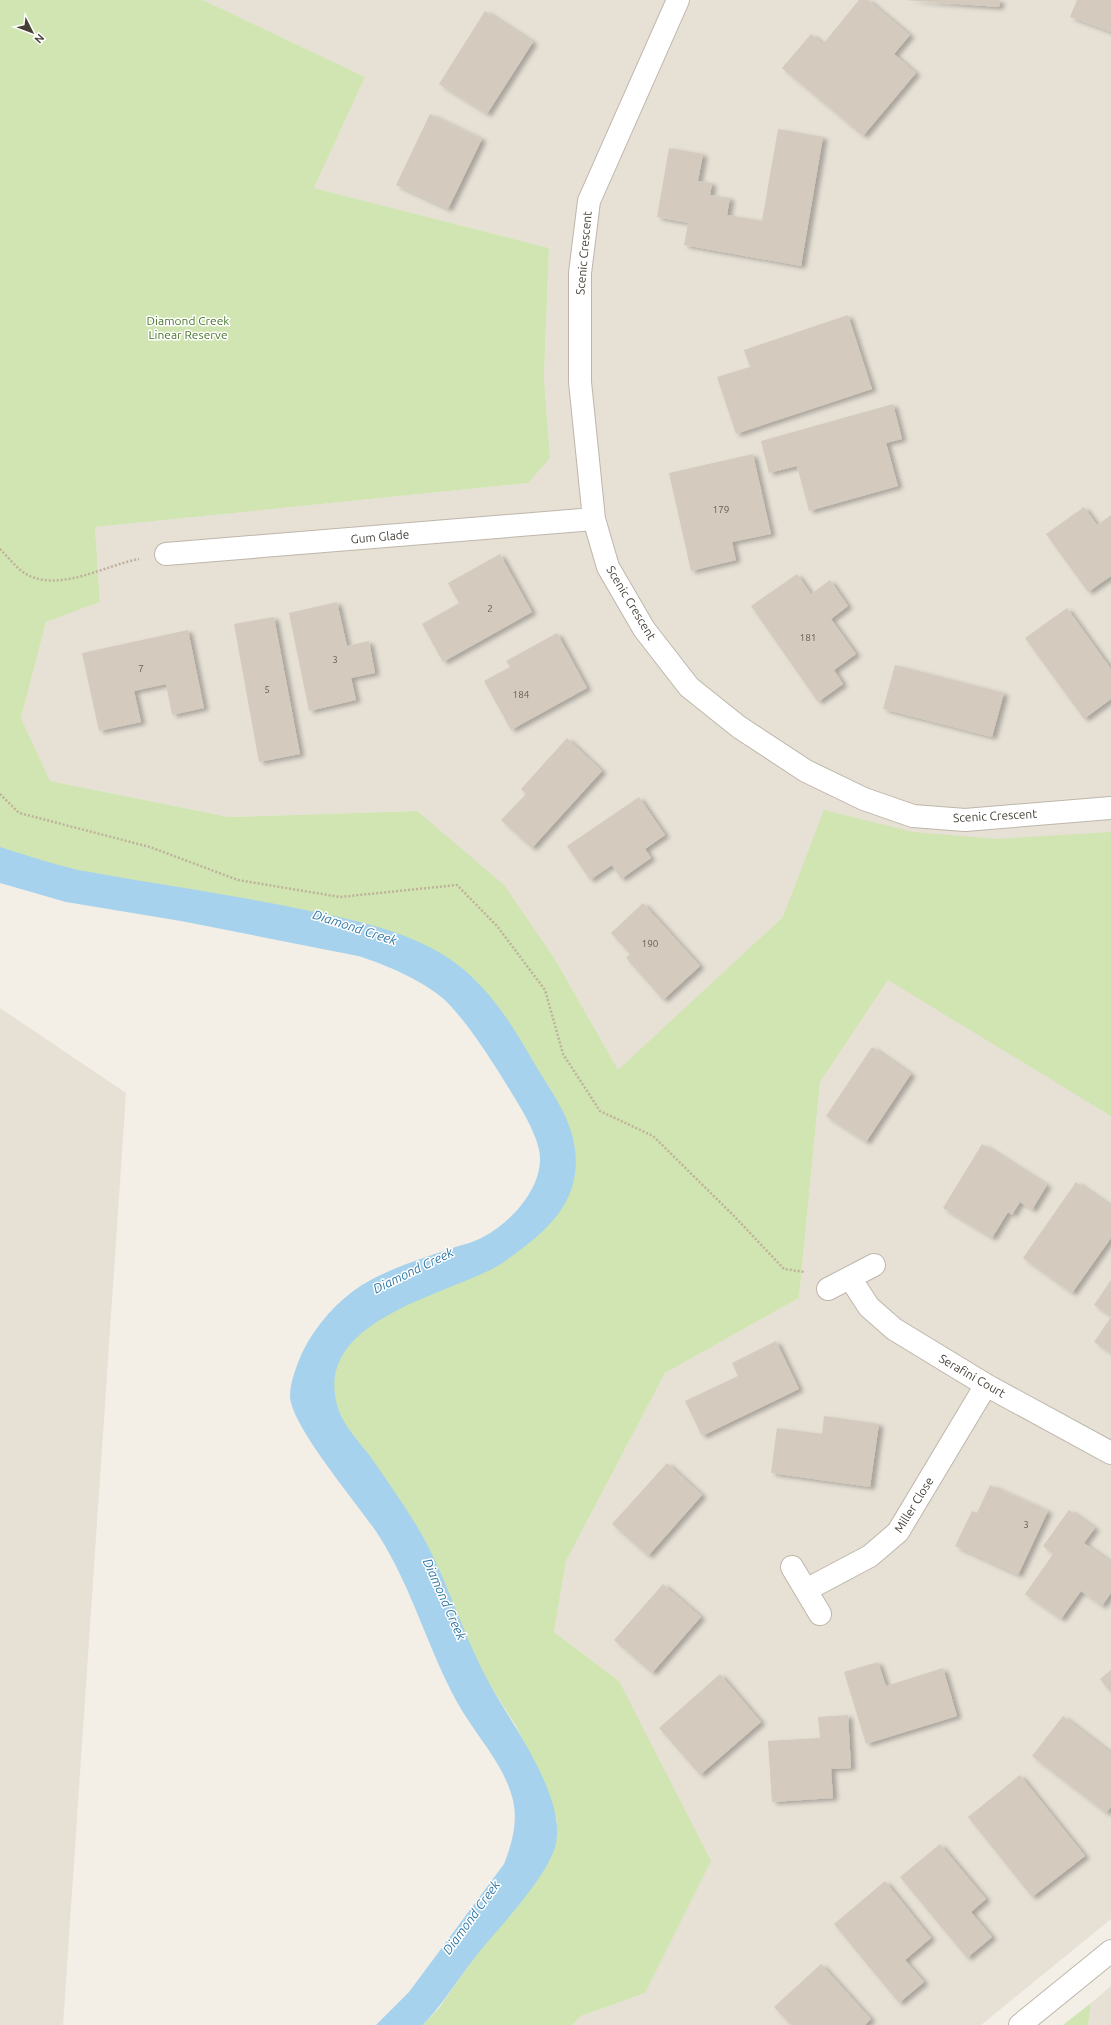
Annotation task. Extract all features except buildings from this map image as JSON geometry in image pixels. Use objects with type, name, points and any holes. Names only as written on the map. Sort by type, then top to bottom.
[{"type":"street","name":"Scenic Crescent","points":[[678,0],[589,201],[580,273],[580,382],[594,520],[608,567],[644,630],[689,687],[738,727],[806,771],[864,798],[913,816],[965,820],[1111,808]]},
{"type":"street","name":"Gum Glade","points":[[166,554],[594,520]]},
{"type":"street","points":[[828,1289],[874,1265]]},
{"type":"street","name":"Serafini Court","points":[[850,1278],[869,1307],[894,1329],[986,1385],[1111,1453]]},
{"type":"street","name":"Miller Close","points":[[806,1590],[870,1556],[898,1532],[986,1385]]},
{"type":"street","points":[[792,1567],[820,1614]]},
{"type":"street","points":[[1020,2025],[1111,1951]]},
{"type":"path","points":[[0,549],[27,574],[48,580],[79,578],[114,565],[166,554]]},
{"type":"path","points":[[0,794],[19,813],[150,847],[238,880],[340,897],[457,885],[497,926],[545,990],[563,1054],[600,1111],[653,1136],[734,1216],[784,1269],[806,1272]]},
{"type":"shaded area","points":[[203,0],[1111,0],[1111,1919],[981,2025],[572,2025],[581,2016],[645,1993],[619,1681],[554,1632],[566,1561],[665,1373],[799,1298],[820,1082],[888,980],[783,917],[618,1071],[556,961],[417,811],[229,817],[50,781],[21,718],[46,622],[100,602],[95,527],[527,483],[550,458],[544,377],[549,248],[314,188],[365,77]]},
{"type":"shaded area","points":[[0,1008],[126,1093],[63,2025],[0,2025]]},
{"type":"shaded area","points":[[1111,1986],[1111,2025],[1088,2025],[1091,2003]]},
{"type":"green space","name":"Diamond Creek Linear Reserve","points":[[0,0],[203,0],[365,77],[314,188],[549,248],[544,377],[550,458],[528,483],[95,527],[100,602],[46,622],[21,718],[50,781],[229,817],[417,811],[504,885],[556,961],[618,1070],[783,917],[824,810],[913,832],[997,839],[1111,832],[1111,1116],[888,980],[820,1082],[799,1298],[665,1373],[566,1561],[554,1632],[619,1681],[711,1861],[645,1993],[581,2016],[572,2025],[423,2025],[439,2008],[473,1959],[524,1897],[557,1821],[548,1792],[516,1726],[379,1510],[308,1353],[531,1218],[547,1126],[451,977],[0,868]]},
{"type":"green space","points":[[1091,2003],[1088,2025],[1063,2025]]},
{"type":"water","name":"Diamond Creek","points":[[0,847],[78,870],[247,899],[347,919],[385,929],[421,943],[454,962],[468,973],[491,997],[520,1038],[555,1097],[570,1127],[575,1149],[576,1166],[574,1182],[562,1209],[553,1221],[529,1243],[497,1266],[384,1317],[360,1335],[342,1356],[335,1381],[339,1411],[342,1417],[349,1429],[399,1497],[426,1542],[444,1580],[477,1660],[534,1759],[553,1803],[557,1824],[556,1843],[543,1872],[423,2025],[376,2025],[409,1992],[504,1864],[513,1833],[515,1816],[513,1800],[509,1787],[496,1761],[464,1714],[447,1682],[411,1597],[391,1556],[379,1536],[328,1466],[302,1427],[293,1410],[290,1391],[296,1367],[308,1341],[328,1314],[344,1298],[372,1279],[393,1269],[479,1239],[493,1231],[513,1215],[529,1194],[539,1171],[540,1159],[536,1139],[525,1115],[500,1074],[455,1010],[438,995],[405,974],[358,956],[181,921],[66,902],[0,883]]}]
